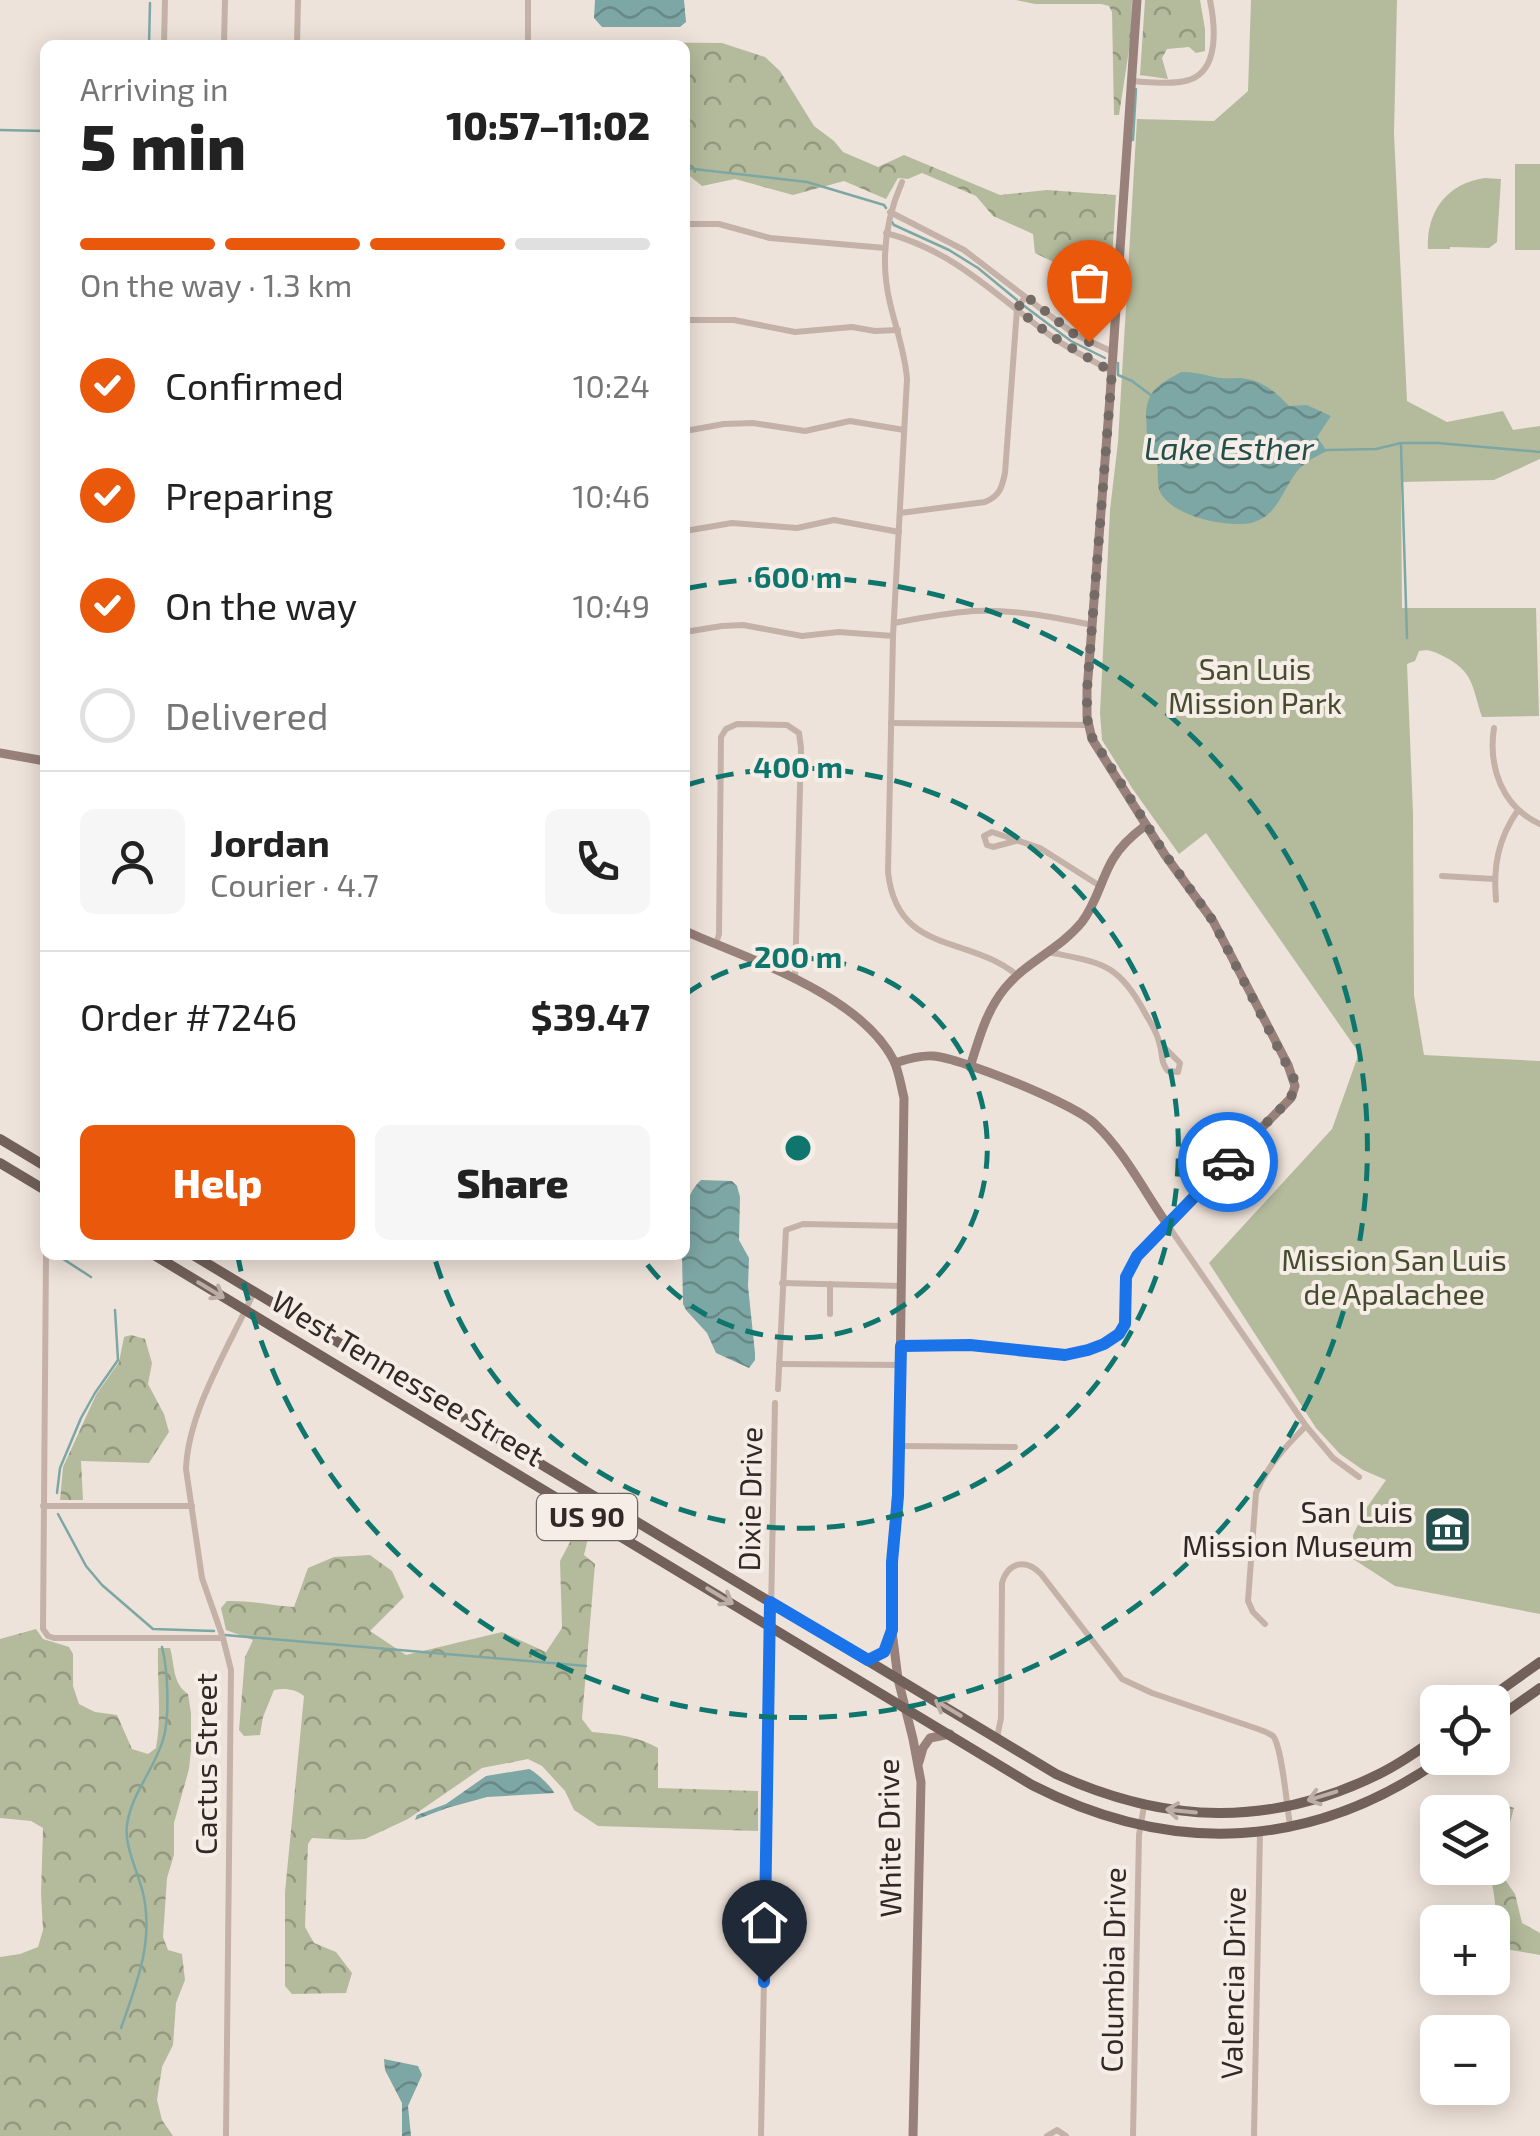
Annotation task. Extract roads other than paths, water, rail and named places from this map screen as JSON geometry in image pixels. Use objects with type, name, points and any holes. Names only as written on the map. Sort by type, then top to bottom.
[{"type":"main road","points":[[0,1139],[40,1163]]},
{"type":"main road","points":[[0,1163],[40,1187]]},
{"type":"main road","name":"West Tennessee Street","points":[[162,1260],[1032,1784],[1078,1807],[1166,1830],[1204,1834],[1260,1832],[1334,1815],[1376,1798],[1420,1773]]},
{"type":"main road","name":"West Tennessee Street","points":[[201,1260],[1060,1776],[1087,1788],[1144,1806],[1215,1814],[1287,1806],[1335,1793],[1386,1770],[1420,1748]]},
{"type":"main road","points":[[360,1380],[370,1362]]},
{"type":"main road","points":[[506,1467],[519,1450]]},
{"type":"main road","points":[[636,1546],[646,1539],[664,1538]]},
{"type":"main road","points":[[1508,1685],[1540,1662]]},
{"type":"main road","points":[[1510,1709],[1540,1688]]},
{"type":"main road","points":[[1376,1798],[1376,1788],[1386,1770]]},
{"type":"main road","points":[[1032,1784],[1043,1777],[1060,1776]]},
{"type":"street","points":[[164,40],[165,0]]},
{"type":"street","points":[[224,40],[225,0]]},
{"type":"street","points":[[297,40],[298,0]]},
{"type":"street","points":[[528,0],[528,40]]},
{"type":"street","points":[[901,1346],[970,1345],[1065,1355],[1104,1344],[1119,1334],[1125,1324],[1128,1270],[1140,1252],[1291,1098],[1295,1081],[1213,921],[1146,825],[1092,739],[1088,724],[1087,690],[1137,0]]},
{"type":"street","points":[[1132,80],[1184,81],[1201,73],[1212,52],[1210,0]]},
{"type":"street","points":[[902,182],[890,212],[884,248],[886,280],[907,379],[894,622],[890,888],[897,910],[922,932],[1007,966],[1018,976]]},
{"type":"street","points":[[890,212],[964,250],[1074,334],[1113,352]]},
{"type":"street","points":[[690,224],[719,224],[770,238],[884,248]]},
{"type":"street","points":[[886,232],[954,260],[1050,335],[1112,372]]},
{"type":"street","points":[[900,513],[986,502],[1000,491],[1005,473],[1017,309],[1026,296]]},
{"type":"street","points":[[690,320],[734,320],[795,332],[842,328],[898,330]]},
{"type":"street","points":[[690,430],[753,423],[805,431],[850,422],[904,430]]},
{"type":"street","points":[[690,530],[732,523],[797,528],[834,520],[899,532]]},
{"type":"street","points":[[894,622],[994,611],[1038,614],[1092,625]]},
{"type":"street","points":[[690,631],[742,625],[802,636],[838,632],[894,636]]},
{"type":"street","points":[[891,722],[1088,724]]},
{"type":"street","points":[[716,944],[720,744],[726,729],[736,724],[787,725],[796,730],[801,748],[795,980]]},
{"type":"street","points":[[1494,728],[1492,754],[1500,786],[1518,810],[1540,824]]},
{"type":"street","points":[[0,754],[40,760]]},
{"type":"street","points":[[1496,900],[1494,879],[1501,839],[1518,810]]},
{"type":"street","points":[[970,1066],[992,1007],[1006,987],[1082,922],[1116,855],[1146,825]]},
{"type":"street","points":[[1019,840],[993,847],[987,845],[984,836],[992,832],[1019,840],[1040,848],[1101,887]]},
{"type":"street","points":[[1442,876],[1494,879]]},
{"type":"street","points":[[690,932],[795,980],[853,1013],[873,1031],[895,1063],[932,1056],[949,1059],[1056,1100],[1086,1116],[1109,1139],[1306,1426],[1334,1458],[1358,1476]]},
{"type":"street","points":[[1048,952],[1102,964],[1120,975],[1160,1043],[1165,1070],[1178,1072],[1180,1063],[1160,1043]]},
{"type":"street","name":"White Drive","points":[[895,1063],[905,1107],[892,1630],[898,1679],[918,1765],[920,1806],[913,2136]]},
{"type":"street","name":"Dixie Drive","points":[[778,1388],[786,1230],[803,1224],[903,1226]]},
{"type":"street","points":[[46,1260],[43,1629],[48,1636],[67,1639],[224,1638]]},
{"type":"street","points":[[782,1283],[902,1286]]},
{"type":"street","points":[[830,1284],[830,1314]]},
{"type":"street","name":"Cactus Street","points":[[226,2136],[230,1658],[202,1578],[186,1469],[197,1414],[254,1292]]},
{"type":"street","points":[[779,1364],[900,1365]]},
{"type":"street","name":"Dixie Drive","points":[[761,2136],[775,1403]]},
{"type":"street","points":[[1265,1624],[1248,1601],[1256,1493],[1262,1477],[1306,1426]]},
{"type":"street","points":[[899,1446],[1015,1447]]},
{"type":"street","points":[[43,1506],[192,1506]]},
{"type":"street","points":[[997,1738],[1001,1718],[1002,1584],[1008,1570],[1024,1563],[1042,1574],[1122,1679],[1272,1736],[1278,1745],[1290,1827]]},
{"type":"street","points":[[868,1660],[884,1652],[892,1630]]},
{"type":"street","points":[[918,1765],[930,1738],[950,1734]]},
{"type":"street","name":"Columbia Drive","points":[[1133,2136],[1138,1865],[1144,1806]]},
{"type":"street","name":"Valencia Drive","points":[[1254,2136],[1260,1832]]},
{"type":"street","points":[[1048,2136],[1057,2130],[1066,2136]]},
{"type":"water","points":[[595,0],[684,0],[686,22],[680,27],[602,27],[594,18]]},
{"type":"water","name":"Lake Esther","points":[[1181,372],[1261,383],[1289,406],[1307,405],[1331,416],[1317,437],[1327,451],[1301,467],[1275,507],[1261,519],[1240,524],[1214,522],[1176,508],[1160,492],[1156,458],[1147,437],[1147,408],[1156,389]]},
{"type":"water","points":[[701,1180],[732,1181],[737,1186],[739,1240],[749,1258],[755,1360],[749,1368],[716,1353],[707,1333],[683,1304],[682,1260],[690,1260],[690,1196]]},
{"type":"water","points":[[529,1769],[554,1793],[487,1797],[415,1820],[417,1815],[446,1804],[486,1776]]},
{"type":"water","points":[[384,2059],[418,2066],[422,2075],[408,2106],[411,2136],[402,2136],[402,2103],[385,2070]]},
{"type":"waterway","points":[[149,40],[150,3]]},
{"type":"waterway","points":[[1133,140],[1136,89]]},
{"type":"waterway","points":[[0,130],[40,131]]},
{"type":"waterway","points":[[690,169],[807,182],[886,208]]},
{"type":"waterway","points":[[892,222],[978,268],[1017,300]]},
{"type":"waterway","points":[[1023,305],[1071,341],[1105,358]]},
{"type":"waterway","points":[[1118,363],[1118,375],[1152,396]]},
{"type":"waterway","points":[[1327,450],[1438,443],[1540,452]]},
{"type":"waterway","points":[[1401,445],[1407,638]]},
{"type":"waterway","points":[[65,1260],[91,1277]]},
{"type":"waterway","points":[[57,1493],[60,1468],[81,1418],[118,1360],[115,1310]]},
{"type":"waterway","points":[[58,1514],[86,1566],[153,1629],[214,1631]]},
{"type":"waterway","points":[[225,1635],[586,1666]]},
{"type":"waterway","points":[[121,2028],[142,1962],[146,1928],[143,1893],[129,1850],[127,1825],[165,1731],[167,1694],[162,1647]]},
{"type":"place","name":"San Luis Mission Museum","points":[[1448,1530]]},
{"type":"park label","name":"San Luis Mission Park","points":[[1255,687]]},
{"type":"park label","name":"Mission San Luis de Apalachee","points":[[1394,1278]]}]
